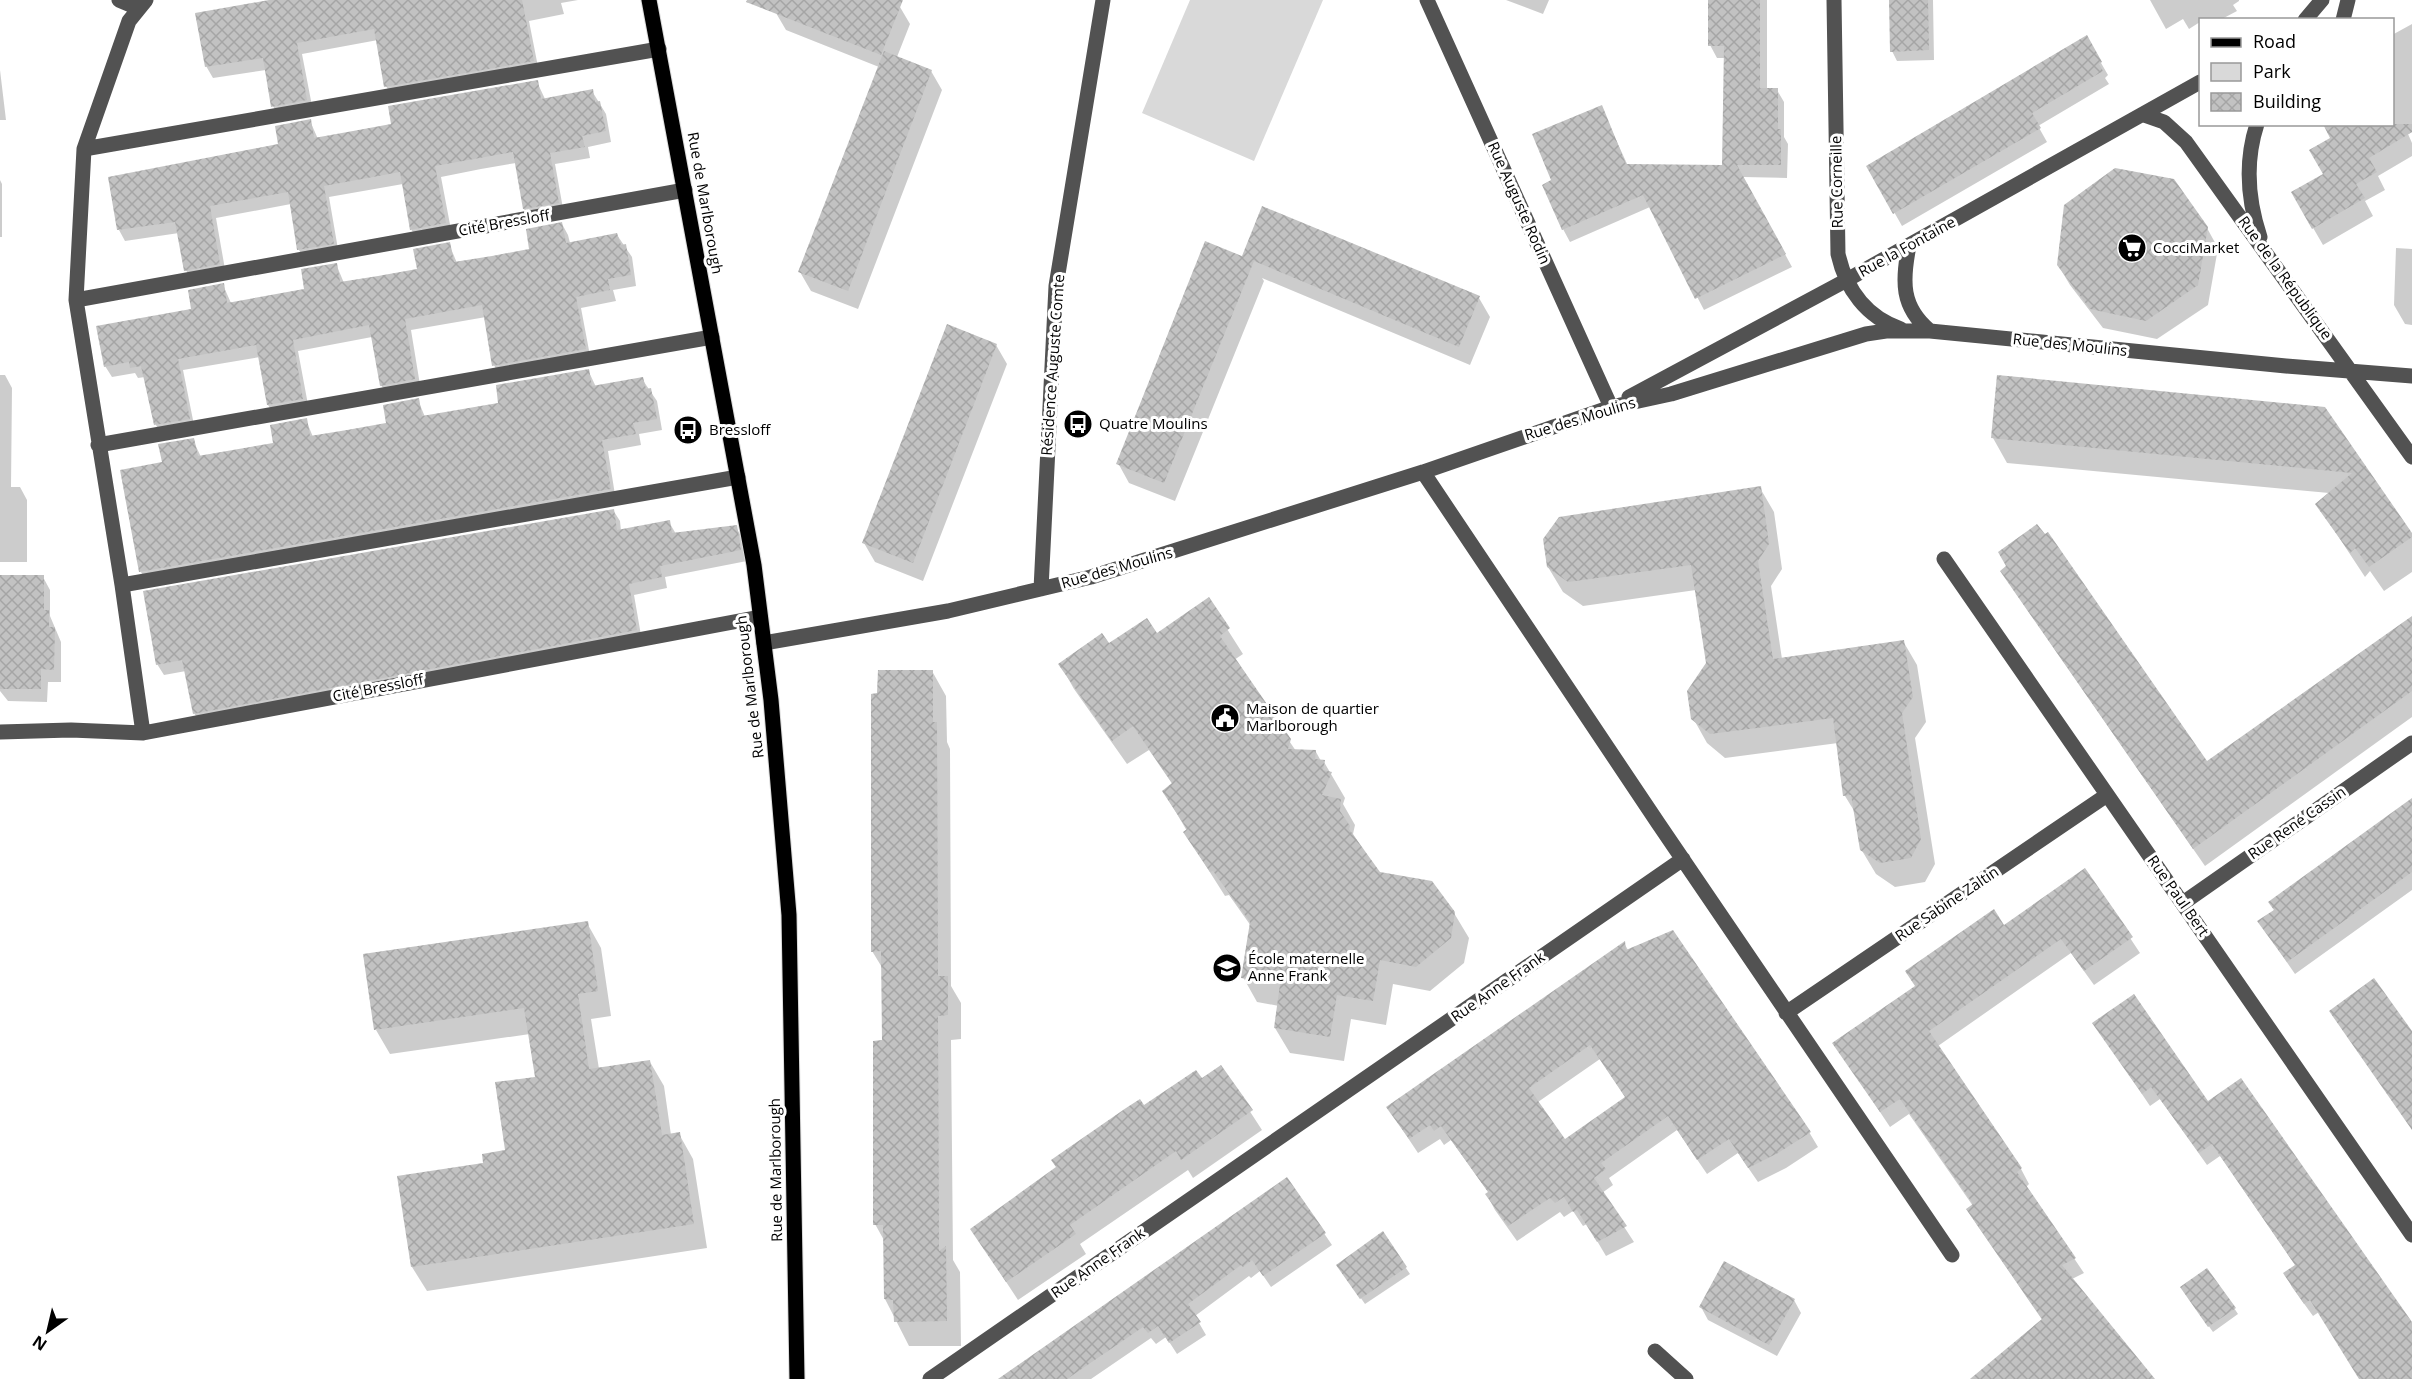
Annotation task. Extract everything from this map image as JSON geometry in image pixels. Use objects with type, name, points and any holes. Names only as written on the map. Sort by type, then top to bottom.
[{"type":"main road","name":"Rue de Marlborough","points":[[649,0],[738,477],[764,643],[781,801],[789,915],[797,1379]]},
{"type":"street","points":[[119,0],[142,4],[129,21],[84,149],[76,300],[122,585],[142,733]]},
{"type":"street","name":"Résidence Auguste Comte","points":[[1041,590],[1056,285],[1103,0]]},
{"type":"street","name":"Rue Auguste Rodin","points":[[1427,0],[1611,407]]},
{"type":"street","name":"Rue Corneille","points":[[1834,0],[1838,254],[1845,281],[1861,303],[1877,317],[1907,331]]},
{"type":"street","points":[[2306,18],[2322,0]]},
{"type":"street","points":[[2344,18],[2348,0]]},
{"type":"street","points":[[84,149],[659,49]]},
{"type":"street","name":"Rue la Fontaine","points":[[1611,407],[1909,246],[2199,83]]},
{"type":"street","name":"Rue de la République","points":[[2144,115],[2164,122],[2179,134],[2412,457]]},
{"type":"street","points":[[2256,126],[2252,142],[2249,178],[2255,224],[2262,246]]},
{"type":"street","name":"Cité Bressloff","points":[[76,300],[685,190]]},
{"type":"street","points":[[1909,246],[1904,271],[1905,290],[1912,311],[1930,332]]},
{"type":"street","name":"Rue des Moulins","points":[[764,643],[948,612],[1110,572],[1423,472],[1611,407],[1671,394],[1839,340],[1866,334],[1930,332],[2412,376]]},
{"type":"street","points":[[98,445],[711,337]]},
{"type":"street","points":[[1423,472],[1786,1013],[1952,1255]]},
{"type":"street","points":[[122,585],[738,477]]},
{"type":"street","name":"Rue Paul Bert","points":[[1944,558],[2412,1235]]},
{"type":"street","name":"Cité Bressloff","points":[[0,732],[71,730],[142,733],[760,617]]},
{"type":"street","name":"Rue René Cassin","points":[[2183,903],[2412,743]]},
{"type":"street","name":"Rue Sabine Zaltin","points":[[1786,1013],[2107,795]]},
{"type":"street","name":"Rue Anne Frank","points":[[930,1379],[1683,859]]},
{"type":"street","points":[[1655,1350],[1686,1379]]},
{"type":"green space","points":[[1190,0],[1323,0],[1254,161],[1142,113]]},
{"type":"building","points":[[269,0],[522,0],[534,61],[384,87],[374,29],[297,43],[307,100],[271,107],[263,58],[205,67],[195,13]]},
{"type":"building","points":[[747,0],[903,0],[881,55],[746,2]]},
{"type":"building","points":[[1708,0],[1760,0],[1760,88],[1778,88],[1781,165],[1737,165],[1786,254],[1695,299],[1643,195],[1562,230],[1542,185],[1551,180],[1532,134],[1602,105],[1626,164],[1722,165],[1724,46],[1708,46]]},
{"type":"building","points":[[1889,0],[1928,0],[1929,50],[1890,52]]},
{"type":"building","points":[[2087,35],[2102,62],[2099,64],[2103,71],[2032,113],[2041,128],[1893,214],[1866,166]]},
{"type":"building","points":[[884,51],[932,70],[848,291],[798,272]]},
{"type":"building","points":[[538,80],[541,99],[593,89],[595,102],[600,101],[606,131],[582,136],[585,147],[550,153],[559,203],[523,209],[513,152],[435,166],[446,223],[410,230],[400,172],[324,186],[334,244],[297,250],[288,192],[210,206],[220,264],[184,271],[175,222],[117,230],[108,177],[278,144],[275,126],[311,119],[314,138],[391,124],[388,106]]},
{"type":"building","points":[[2412,124],[2412,132],[2369,158],[2377,172],[2356,184],[2365,198],[2312,229],[2291,192],[2323,174],[2309,150],[2330,138],[2324,126]]},
{"type":"building","name":"CocciMarket","points":[[2115,168],[2174,179],[2208,227],[2198,285],[2146,321],[2090,309],[2057,265],[2064,205]]},
{"type":"building","points":[[1262,206],[1480,296],[1459,347],[1242,256]]},
{"type":"building","points":[[562,222],[566,243],[617,233],[621,245],[626,244],[631,275],[608,279],[610,290],[576,297],[586,349],[492,366],[482,305],[405,319],[415,379],[380,386],[369,325],[293,340],[303,399],[267,405],[256,345],[178,359],[190,419],[154,425],[141,366],[130,368],[129,362],[104,367],[96,326],[191,309],[188,290],[224,283],[227,303],[304,289],[301,269],[337,263],[340,282],[417,269],[413,249],[450,242],[454,262],[492,256],[529,249],[526,229]]},
{"type":"building","points":[[1205,241],[1254,261],[1164,483],[1116,464]]},
{"type":"building","points":[[947,324],[997,344],[913,563],[862,543]]},
{"type":"building","points":[[589,369],[592,386],[643,377],[646,389],[651,388],[657,419],[633,423],[636,434],[602,440],[611,489],[139,572],[120,470],[162,462],[158,444],[194,438],[198,456],[273,443],[270,425],[307,418],[310,436],[347,430],[386,423],[383,405],[419,398],[422,416],[498,403],[496,385]]},
{"type":"building","points":[[1997,375],[2325,407],[2412,533],[2412,537],[2369,567],[2355,548],[2350,553],[2315,504],[2352,473],[1991,438]]},
{"type":"building","points":[[1761,486],[1769,544],[1758,561],[1773,659],[1904,640],[1913,697],[1902,713],[1921,839],[1911,858],[1880,863],[1860,850],[1851,795],[1843,796],[1833,718],[1710,734],[1691,719],[1687,691],[1706,663],[1691,565],[1568,582],[1547,567],[1543,539],[1559,517]]},
{"type":"building","points":[[614,509],[617,530],[670,520],[672,533],[737,525],[741,550],[660,566],[662,577],[629,584],[637,630],[193,714],[182,660],[156,665],[143,591]]},
{"type":"building","points":[[2037,524],[2045,534],[2048,532],[2207,761],[2412,616],[2412,691],[2193,849],[2000,571],[2006,566],[1998,552]]},
{"type":"building","points":[[0,575],[44,575],[44,610],[49,610],[49,627],[55,627],[54,670],[41,669],[41,689],[0,689]]},
{"type":"building","points":[[1209,597],[1230,628],[1220,636],[1291,739],[1288,749],[1316,750],[1315,759],[1325,760],[1323,770],[1332,772],[1322,795],[1341,799],[1340,811],[1350,826],[1349,829],[1380,872],[1432,881],[1455,912],[1451,938],[1416,967],[1380,960],[1373,1001],[1337,995],[1330,1037],[1274,1028],[1280,984],[1241,978],[1250,922],[1213,871],[1210,872],[1183,832],[1187,829],[1162,791],[1172,783],[1133,726],[1112,741],[1058,664],[1102,633],[1109,643],[1147,618],[1157,633]]},
{"type":"building","points":[[878,670],[933,670],[933,722],[937,722],[938,976],[948,976],[948,1015],[938,1016],[939,1251],[946,1246],[947,1321],[894,1322],[893,1300],[884,1299],[883,1225],[873,1225],[873,1041],[882,1040],[881,951],[871,952],[871,694],[877,693]]},
{"type":"building","points":[[2412,798],[2412,872],[2287,962],[2257,921],[2274,910],[2268,902]]},
{"type":"building","points":[[2085,868],[2133,937],[2084,971],[2061,939],[1929,1031],[2022,1168],[2017,1172],[2076,1258],[2062,1265],[2155,1379],[1970,1379],[2042,1319],[1966,1209],[1973,1204],[1900,1099],[1880,1112],[1832,1043],[1915,986],[1905,971],[1994,909],[2004,925]]},
{"type":"building","points":[[588,921],[598,991],[578,994],[589,1069],[650,1060],[662,1135],[680,1132],[694,1224],[411,1267],[397,1176],[483,1163],[482,1154],[505,1150],[495,1082],[535,1077],[524,1008],[374,1030],[363,954]]},
{"type":"building","points":[[1673,930],[1811,1132],[1778,1153],[1748,1168],[1729,1139],[1697,1160],[1668,1116],[1601,1163],[1606,1169],[1594,1178],[1627,1226],[1597,1242],[1577,1210],[1573,1212],[1564,1197],[1555,1203],[1550,1198],[1508,1226],[1485,1194],[1488,1192],[1441,1126],[1434,1131],[1430,1125],[1409,1139],[1386,1107],[1625,941],[1626,950]],"holes":[[[1590,1045],[1625,1097],[1565,1139],[1529,1088]]]},
{"type":"building","points":[[2374,978],[2412,1031],[2412,1130],[2329,1011]]},
{"type":"building","points":[[2134,994],[2208,1101],[2241,1078],[2412,1322],[2412,1379],[2359,1379],[2310,1300],[2304,1304],[2283,1273],[2295,1265],[2212,1144],[2199,1153],[2151,1087],[2142,1094],[2092,1023]]},
{"type":"building","points":[[1221,1065],[1253,1110],[1181,1160],[1176,1151],[1070,1225],[1076,1234],[1006,1282],[970,1229],[1056,1167],[1051,1160],[1126,1108],[1140,1099],[1144,1105],[1196,1070],[1202,1078]]},
{"type":"building","points":[[1287,1177],[1326,1233],[1263,1276],[1252,1260],[1243,1267],[1241,1265],[1188,1304],[1201,1322],[1169,1343],[1158,1326],[1148,1333],[1143,1327],[1067,1379],[998,1379]]},
{"type":"building","points":[[1383,1231],[1407,1267],[1360,1299],[1336,1265]]},
{"type":"building","points":[[1724,1261],[1795,1299],[1769,1345],[1699,1307]]},
{"type":"building","points":[[2207,1268],[2236,1308],[2208,1327],[2180,1287]]},
{"type":"place","name":"CocciMarket","points":[[2132,248]]},
{"type":"place","name":"Quatre Moulins","points":[[1078,424]]},
{"type":"place","name":"Bressloff","points":[[688,430]]},
{"type":"place","name":"Maison de quartier Marlborough","points":[[1225,718]]},
{"type":"place","name":"École maternelle Anne Frank","points":[[1227,968]]}]
